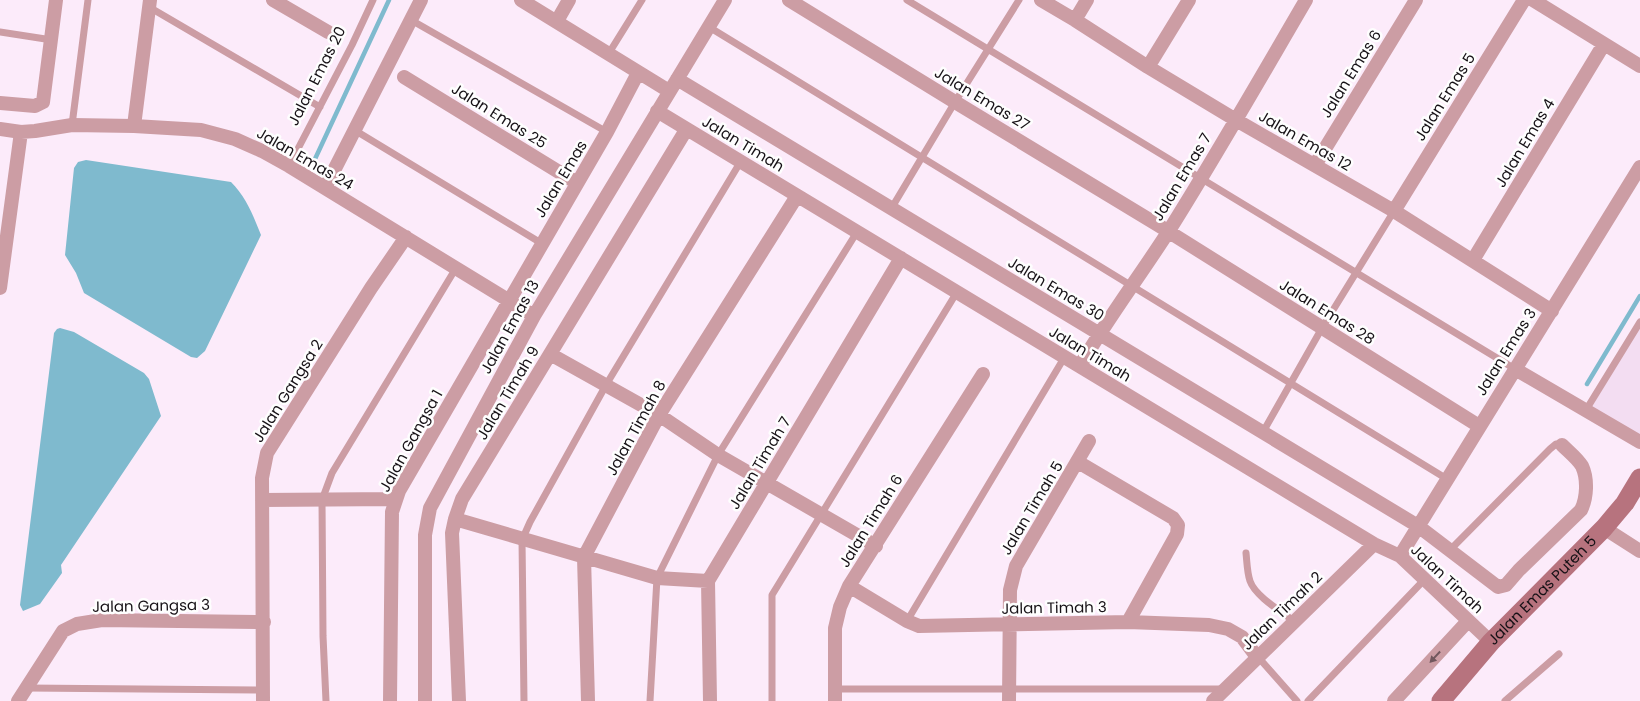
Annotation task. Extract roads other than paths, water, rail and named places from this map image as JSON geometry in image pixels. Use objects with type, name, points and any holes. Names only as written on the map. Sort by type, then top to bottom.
[{"type":"street","points":[[0,103],[35,106],[43,102],[56,0]]},
{"type":"street","points":[[274,0],[328,32]]},
{"type":"street","points":[[325,188],[356,131],[421,0]]},
{"type":"street","name":"Jalan Emas 30","points":[[522,0],[638,73],[673,85],[891,208],[1418,526],[1498,587],[1506,585],[1581,510],[1585,502],[1586,479],[1582,467],[1576,458],[1562,445]]},
{"type":"street","points":[[557,21],[569,0]]},
{"type":"street","name":"Jalan Emas 13","points":[[424,701],[425,535],[430,508],[534,316],[725,0]]},
{"type":"street","name":"Jalan Emas 27","points":[[789,0],[1163,228]]},
{"type":"street","name":"Jalan Emas 12","points":[[1041,0],[1236,120],[1394,211],[1552,311]]},
{"type":"street","points":[[1075,20],[1087,0]]},
{"type":"street","points":[[1148,67],[1189,0]]},
{"type":"street","name":"Jalan Emas 7","points":[[1080,366],[1131,285],[1163,228],[1202,178],[1306,0]]},
{"type":"street","name":"Jalan Emas 6","points":[[1315,165],[1416,0]]},
{"type":"street","points":[[1532,0],[1640,66]]},
{"type":"street","name":"Jalan Emas 5","points":[[1394,211],[1532,0]]},
{"type":"street","points":[[134,126],[149,4]]},
{"type":"street","name":"Jalan Emas 4","points":[[1473,260],[1604,44]]},
{"type":"street","name":"Jalan Emas","points":[[509,300],[607,132],[638,73]]},
{"type":"street","name":"Jalan Emas 25","points":[[404,77],[577,183]]},
{"type":"street","name":"Jalan Timah","points":[[657,111],[1374,544],[1400,556],[1491,642]]},
{"type":"street","name":"Jalan Emas 24","points":[[0,129],[21,132],[72,125],[134,126],[201,130],[235,139],[262,150],[534,316]]},
{"type":"street","name":"Jalan Timah 9","points":[[459,701],[452,533],[462,499],[686,130]]},
{"type":"street","points":[[0,288],[21,132]]},
{"type":"street","name":"Jalan Emas 3","points":[[1400,556],[1640,167]]},
{"type":"street","name":"Jalan Timah 8","points":[[588,701],[584,557],[659,416],[797,196]]},
{"type":"street","name":"Jalan Emas 28","points":[[1163,228],[1479,426]]},
{"type":"street","name":"Jalan Gangsa 2","points":[[263,695],[262,478],[267,453],[371,288],[406,238]]},
{"type":"street","name":"Jalan Timah 7","points":[[708,581],[901,258]]},
{"type":"street","name":"Jalan Gangsa 1","points":[[390,701],[392,512],[403,483],[509,300]]},
{"type":"street","points":[[550,354],[659,416],[766,484],[876,546]]},
{"type":"street","points":[[1515,368],[1640,442]]},
{"type":"street","name":"Jalan Timah 6","points":[[835,695],[835,628],[840,607],[849,586],[983,374]]},
{"type":"street","name":"Jalan Timah 5","points":[[1009,695],[1010,590],[1016,566],[1089,441]]},
{"type":"street","points":[[1078,462],[1173,518],[1178,525],[1178,534],[1128,622]]},
{"type":"street","name":"Jalan Emas Puteh 5","points":[[1441,701],[1491,642],[1604,528],[1625,503],[1640,478]]},
{"type":"street","points":[[262,500],[396,499]]},
{"type":"street","points":[[455,519],[657,578],[708,581],[710,701]]},
{"type":"street","points":[[1604,528],[1640,550]]},
{"type":"street","name":"Jalan Timah 2","points":[[1213,701],[1374,544]]},
{"type":"street","name":"Jalan Timah 3","points":[[849,586],[907,621],[919,626],[1128,622],[1209,625],[1228,629],[1242,637],[1258,657]]},
{"type":"street","name":"Jalan Gangsa 3","points":[[18,701],[64,631],[78,624],[102,620],[264,622]]},
{"type":"street","points":[[1394,701],[1468,621]]},
{"type":"lane","points":[[72,125],[88,0]]},
{"type":"lane","name":"Jalan Emas 20","points":[[289,166],[352,46],[373,0]]},
{"type":"lane","points":[[609,53],[642,0]]},
{"type":"lane","points":[[907,0],[1515,368]]},
{"type":"lane","points":[[891,208],[1020,0]]},
{"type":"lane","points":[[149,4],[320,107]]},
{"type":"lane","points":[[411,20],[607,132]]},
{"type":"lane","points":[[708,26],[1448,479]]},
{"type":"lane","points":[[0,32],[52,40]]},
{"type":"lane","points":[[356,131],[541,243]]},
{"type":"lane","points":[[524,701],[522,540],[530,522],[606,385],[741,161]]},
{"type":"lane","points":[[1263,432],[1322,328],[1394,211]]},
{"type":"lane","points":[[650,701],[657,578],[718,455],[857,232]]},
{"type":"lane","points":[[326,701],[323,636],[322,500],[332,472],[456,268]]},
{"type":"lane","points":[[772,701],[772,595],[957,292]]},
{"type":"lane","points":[[1586,410],[1640,322]]},
{"type":"lane","points":[[907,621],[1064,358]]},
{"type":"lane","points":[[1450,550],[1550,449],[1556,444],[1562,445]]},
{"type":"lane","points":[[1246,553],[1251,584],[1266,600],[1295,622]]},
{"type":"lane","points":[[1308,701],[1425,580]]},
{"type":"lane","points":[[1504,701],[1559,654]]},
{"type":"lane","points":[[1258,657],[1297,701]]},
{"type":"lane","points":[[27,688],[263,695]]},
{"type":"lane","points":[[835,695],[1009,695],[1225,689]]},
{"type":"water","points":[[86,160],[231,182],[245,200],[261,235],[205,351],[197,358],[191,357],[84,293],[76,273],[65,255],[74,168],[78,162]]},
{"type":"water","points":[[60,328],[74,332],[144,373],[149,379],[161,416],[61,565],[62,573],[40,604],[23,611],[20,605],[54,333]]},
{"type":"waterway","points":[[315,159],[389,0]]},
{"type":"waterway","points":[[1587,384],[1640,296]]}]
